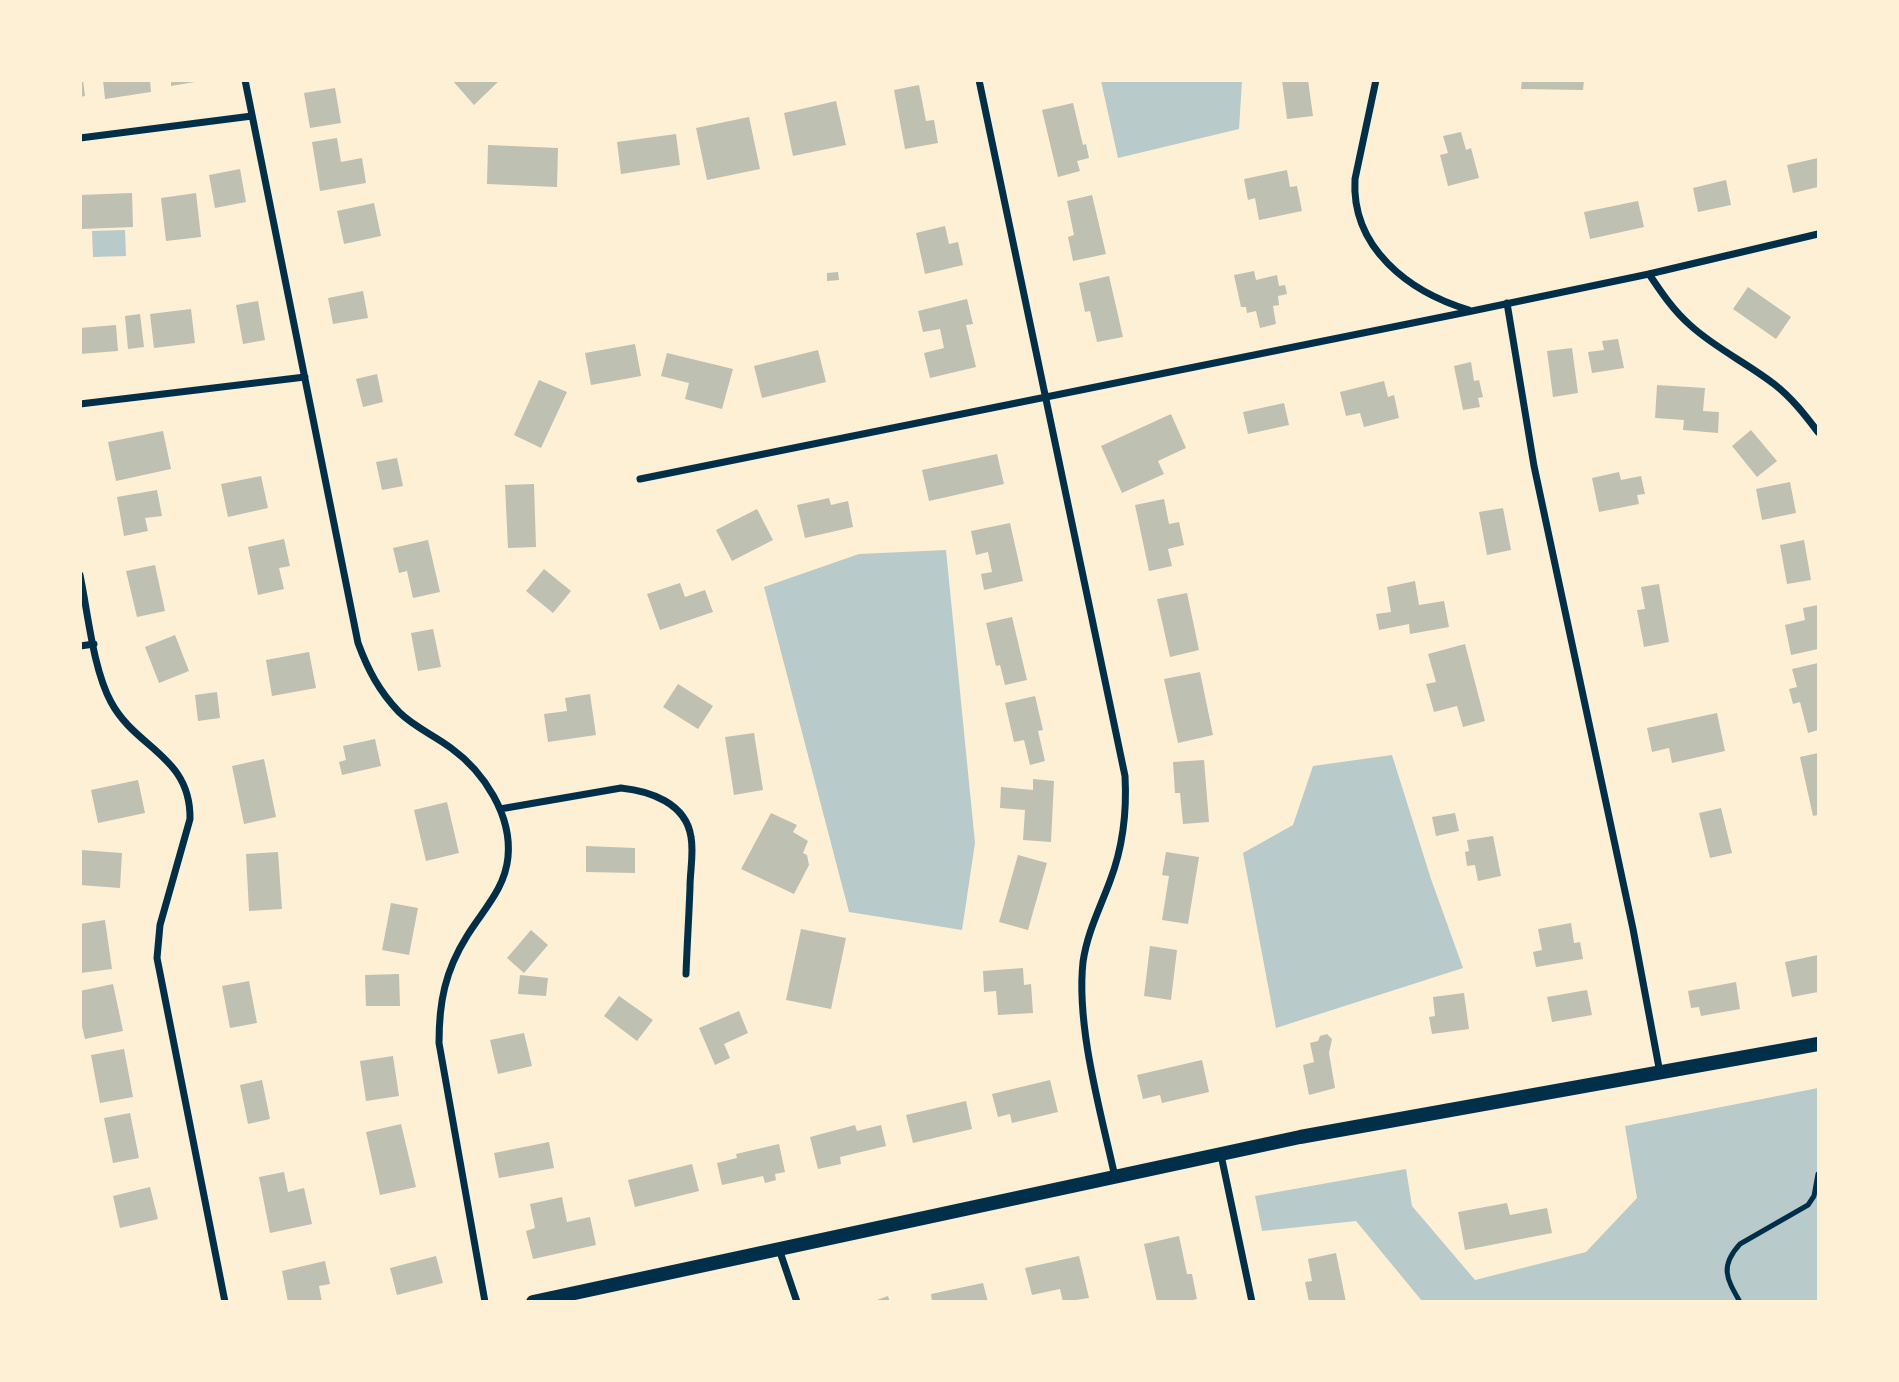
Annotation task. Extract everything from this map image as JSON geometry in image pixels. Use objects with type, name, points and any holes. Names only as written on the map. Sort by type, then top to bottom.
[{"type":"main road","points":[[533,1301],[1300,1137],[1818,1044]]},
{"type":"street","points":[[245,80],[358,643],[368,669],[382,692],[401,713],[424,732],[451,748],[488,786],[500,808],[510,838],[508,861],[501,884],[453,961],[439,1010],[439,1043],[485,1301]]},
{"type":"street","points":[[979,80],[1125,776],[1125,822],[1121,846],[1087,941],[1082,991],[1091,1063],[1115,1178]]},
{"type":"street","points":[[1376,80],[1355,179],[1354,194],[1360,222],[1370,243],[1391,267],[1409,282],[1431,296],[1472,311]]},
{"type":"street","points":[[80,138],[252,116]]},
{"type":"street","points":[[640,479],[1472,311],[1649,274],[1818,234]]},
{"type":"street","points":[[1649,274],[1689,325],[1776,385],[1818,432]]},
{"type":"street","points":[[1507,303],[1534,466],[1633,929],[1660,1073]]},
{"type":"street","points":[[80,404],[305,377]]},
{"type":"street","points":[[80,575],[103,687],[112,705],[126,722],[174,768],[185,784],[190,801],[190,819],[160,925],[157,958],[225,1301]]},
{"type":"street","points":[[80,646],[94,644]]},
{"type":"street","points":[[500,808],[621,788],[641,790],[659,797],[682,814],[692,839],[686,974]]},
{"type":"street","points":[[1221,1155],[1252,1301]]},
{"type":"street","points":[[779,1249],[797,1301]]},
{"type":"lane","points":[[1741,1301],[1728,1279],[1727,1266],[1731,1253],[1740,1244],[1808,1205],[1814,1196],[1818,1174]]},
{"type":"shaded area","points":[[1101,81],[1242,81],[1239,129],[1118,158]]},
{"type":"shaded area","points":[[125,230],[126,256],[93,257],[92,231]]},
{"type":"shaded area","points":[[946,550],[975,843],[962,930],[849,912],[764,587],[859,554]]},
{"type":"shaded area","points":[[1392,755],[1431,879],[1463,968],[1276,1028],[1243,853],[1293,825],[1313,766]]},
{"type":"shaded area","points":[[1818,1088],[1818,1301],[1422,1301],[1356,1221],[1262,1231],[1255,1196],[1406,1169],[1412,1206],[1475,1280],[1586,1252],[1637,1198],[1625,1126]]},
{"type":"building","points":[[80,80],[83,80],[85,96],[80,97]]},
{"type":"building","points":[[103,80],[150,80],[151,92],[105,99]]},
{"type":"building","points":[[171,80],[195,80],[195,82],[171,86]]},
{"type":"building","points":[[452,80],[500,80],[474,105]]},
{"type":"building","points":[[1282,80],[1308,80],[1313,116],[1287,119]]},
{"type":"building","points":[[1522,80],[1584,80],[1583,90],[1521,89]]},
{"type":"building","points":[[919,85],[926,121],[934,120],[938,143],[905,149],[894,90]]},
{"type":"building","points":[[335,88],[341,123],[310,128],[304,93]]},
{"type":"building","points":[[836,101],[846,145],[793,156],[784,113]]},
{"type":"building","points":[[1073,103],[1083,145],[1086,144],[1089,158],[1077,161],[1080,171],[1058,177],[1042,110]]},
{"type":"building","points":[[749,117],[760,169],[707,180],[696,128]]},
{"type":"building","points":[[1461,132],[1466,150],[1471,148],[1479,178],[1448,186],[1440,155],[1448,153],[1443,136]]},
{"type":"building","points":[[676,134],[680,165],[621,174],[617,142]]},
{"type":"building","points":[[337,138],[341,162],[362,158],[366,183],[320,191],[312,142]]},
{"type":"building","points":[[488,145],[558,148],[557,187],[487,184]]},
{"type":"building","points":[[1818,158],[1818,187],[1793,193],[1787,165]]},
{"type":"building","points":[[240,169],[246,202],[215,208],[209,175]]},
{"type":"building","points":[[1287,170],[1290,187],[1297,186],[1302,211],[1259,220],[1255,198],[1248,200],[1244,179]]},
{"type":"building","points":[[1726,180],[1731,205],[1698,212],[1693,188]]},
{"type":"building","points":[[132,193],[133,227],[81,229],[80,195]]},
{"type":"building","points":[[196,193],[201,237],[166,241],[161,198]]},
{"type":"building","points":[[1092,195],[1106,254],[1073,261],[1068,237],[1074,235],[1067,201]]},
{"type":"building","points":[[1638,201],[1644,227],[1590,239],[1584,212]]},
{"type":"building","points":[[374,203],[381,236],[344,244],[337,211]]},
{"type":"building","points":[[945,226],[949,244],[958,242],[963,265],[925,274],[916,233]]},
{"type":"building","points":[[1254,271],[1256,280],[1277,275],[1279,286],[1285,285],[1287,294],[1278,296],[1279,305],[1273,306],[1276,324],[1260,328],[1256,311],[1247,313],[1246,307],[1241,307],[1234,275]]},
{"type":"building","points":[[838,272],[839,280],[827,281],[827,273]]},
{"type":"building","points":[[1109,276],[1123,337],[1097,342],[1090,311],[1085,312],[1079,283]]},
{"type":"building","points":[[1748,287],[1791,317],[1776,339],[1733,309]]},
{"type":"building","points":[[363,291],[368,318],[333,324],[328,298]]},
{"type":"building","points":[[967,299],[973,324],[966,325],[976,367],[930,378],[924,353],[944,348],[940,329],[923,332],[918,311]]},
{"type":"building","points":[[258,301],[265,340],[243,344],[236,305]]},
{"type":"building","points":[[191,309],[195,343],[154,348],[150,314]]},
{"type":"building","points":[[140,314],[144,347],[128,349],[125,316]]},
{"type":"building","points":[[116,325],[118,351],[80,354],[80,328]]},
{"type":"building","points":[[1618,339],[1624,368],[1592,373],[1588,352],[1604,350],[1602,341]]},
{"type":"building","points":[[635,344],[641,376],[591,385],[585,353]]},
{"type":"building","points":[[1572,348],[1578,393],[1553,397],[1547,351]]},
{"type":"building","points":[[818,350],[826,382],[762,398],[754,366]]},
{"type":"building","points":[[667,353],[733,369],[722,409],[685,399],[689,383],[661,376]]},
{"type":"building","points":[[1471,362],[1474,381],[1479,380],[1483,397],[1478,398],[1480,407],[1463,410],[1454,366]]},
{"type":"building","points":[[377,374],[383,402],[363,407],[356,379]]},
{"type":"building","points":[[539,380],[567,392],[541,448],[514,435]]},
{"type":"building","points":[[1384,381],[1388,397],[1394,395],[1399,418],[1364,427],[1360,413],[1346,416],[1340,392]]},
{"type":"building","points":[[1657,385],[1705,388],[1703,411],[1719,412],[1718,433],[1683,430],[1684,420],[1655,418]]},
{"type":"building","points":[[1284,403],[1289,425],[1248,434],[1243,412]]},
{"type":"building","points":[[1171,414],[1186,448],[1158,461],[1164,474],[1122,493],[1101,446]]},
{"type":"building","points":[[1751,430],[1777,461],[1757,477],[1732,446]]},
{"type":"building","points":[[163,431],[171,469],[116,481],[108,442]]},
{"type":"building","points":[[997,454],[1004,484],[929,501],[922,470]]},
{"type":"building","points":[[397,458],[403,486],[382,490],[376,462]]},
{"type":"building","points":[[1619,472],[1621,480],[1641,476],[1645,494],[1637,495],[1639,504],[1599,512],[1592,478]]},
{"type":"building","points":[[261,476],[268,508],[228,517],[221,484]]},
{"type":"building","points":[[1790,482],[1796,513],[1762,520],[1756,489]]},
{"type":"building","points":[[534,484],[536,547],[508,548],[505,485]]},
{"type":"building","points":[[157,490],[162,516],[145,518],[148,531],[124,536],[117,497]]},
{"type":"building","points":[[829,498],[831,505],[848,501],[853,527],[805,538],[797,505]]},
{"type":"building","points":[[1164,499],[1169,524],[1179,522],[1184,545],[1168,549],[1172,566],[1149,571],[1135,505]]},
{"type":"building","points":[[1503,508],[1511,550],[1487,555],[1479,512]]},
{"type":"building","points":[[757,509],[773,540],[732,561],[716,530]]},
{"type":"building","points":[[1010,523],[1023,581],[984,590],[981,574],[992,572],[988,552],[976,555],[971,531]]},
{"type":"building","points":[[284,539],[290,566],[279,568],[284,589],[258,595],[248,547]]},
{"type":"building","points":[[428,540],[440,592],[413,598],[407,571],[399,573],[393,548]]},
{"type":"building","points":[[1804,540],[1811,580],[1787,584],[1780,545]]},
{"type":"building","points":[[155,565],[165,611],[137,617],[126,571]]},
{"type":"building","points":[[544,569],[571,591],[553,613],[526,591]]},
{"type":"building","points":[[1415,581],[1419,605],[1444,601],[1449,627],[1410,634],[1409,624],[1379,630],[1376,614],[1391,612],[1387,587]]},
{"type":"building","points":[[680,583],[685,597],[705,590],[713,612],[660,630],[647,594]]},
{"type":"building","points":[[1659,584],[1669,642],[1644,647],[1637,610],[1645,609],[1641,587]]},
{"type":"building","points":[[1187,593],[1199,650],[1170,657],[1157,599]]},
{"type":"building","points":[[1818,605],[1818,649],[1791,655],[1785,625],[1805,620],[1803,608]]},
{"type":"building","points":[[1012,617],[1027,680],[1005,685],[1000,665],[996,666],[986,623]]},
{"type":"building","points":[[433,629],[441,667],[418,671],[411,633]]},
{"type":"building","points":[[175,635],[189,671],[159,683],[145,647]]},
{"type":"building","points":[[1465,644],[1485,721],[1463,727],[1457,706],[1434,712],[1426,684],[1436,682],[1428,654]]},
{"type":"building","points":[[309,652],[316,688],[272,696],[266,660]]},
{"type":"building","points":[[1818,663],[1818,730],[1808,733],[1800,702],[1793,704],[1789,689],[1797,687],[1792,669]]},
{"type":"building","points":[[1200,672],[1213,735],[1178,743],[1164,679]]},
{"type":"building","points":[[678,684],[713,706],[698,729],[663,707]]},
{"type":"building","points":[[217,692],[220,718],[198,721],[195,695]]},
{"type":"building","points":[[590,694],[596,735],[548,742],[544,714],[567,711],[565,698]]},
{"type":"building","points":[[1035,696],[1043,730],[1038,731],[1045,761],[1030,765],[1024,740],[1014,742],[1005,703]]},
{"type":"building","points":[[1717,713],[1725,751],[1672,763],[1669,748],[1652,752],[1647,728]]},
{"type":"building","points":[[754,733],[763,790],[734,795],[725,737]]},
{"type":"building","points":[[375,739],[381,766],[342,775],[339,762],[346,760],[343,746]]},
{"type":"building","points":[[1818,753],[1818,815],[1813,816],[1800,757]]},
{"type":"building","points":[[264,759],[276,817],[244,824],[232,766]]},
{"type":"building","points":[[1204,760],[1209,822],[1183,824],[1180,793],[1175,793],[1173,762]]},
{"type":"building","points":[[1033,779],[1054,781],[1051,842],[1023,840],[1025,810],[1000,808],[1001,787],[1033,790]]},
{"type":"building","points":[[138,780],[145,813],[98,823],[91,790]]},
{"type":"building","points":[[447,802],[459,853],[426,861],[414,810]]},
{"type":"building","points":[[1721,808],[1732,853],[1710,858],[1699,813]]},
{"type":"building","points":[[771,813],[797,825],[793,832],[808,841],[803,853],[807,855],[809,865],[794,894],[741,869]]},
{"type":"building","points":[[1455,813],[1459,831],[1436,836],[1432,817]]},
{"type":"building","points":[[1493,836],[1501,876],[1478,881],[1475,865],[1467,866],[1467,840]]},
{"type":"building","points":[[586,846],[635,848],[635,873],[586,872]]},
{"type":"building","points":[[81,850],[122,853],[120,888],[80,885]]},
{"type":"building","points":[[278,852],[282,909],[249,911],[246,854]]},
{"type":"building","points":[[1166,852],[1199,857],[1188,924],[1162,920],[1169,876],[1162,875]]},
{"type":"building","points":[[1018,855],[1047,863],[1028,930],[999,922]]},
{"type":"building","points":[[391,903],[418,908],[409,955],[382,950]]},
{"type":"building","points":[[105,920],[112,969],[81,973],[80,924]]},
{"type":"building","points":[[1571,923],[1574,943],[1580,942],[1583,959],[1536,967],[1533,952],[1542,950],[1538,929]]},
{"type":"building","points":[[801,929],[846,938],[831,1009],[786,1000]]},
{"type":"building","points":[[531,930],[548,945],[524,973],[507,958]]},
{"type":"building","points":[[1150,946],[1177,950],[1171,1000],[1144,996]]},
{"type":"building","points":[[1818,955],[1818,992],[1792,997],[1785,962]]},
{"type":"building","points":[[1023,968],[1024,985],[1031,984],[1033,1013],[998,1015],[996,991],[984,992],[983,971]]},
{"type":"building","points":[[399,974],[400,1006],[366,1006],[365,975]]},
{"type":"building","points":[[520,975],[548,978],[546,996],[518,994]]},
{"type":"building","points":[[249,981],[257,1023],[230,1028],[222,986]]},
{"type":"building","points":[[1736,982],[1740,1009],[1701,1016],[1699,1007],[1691,1008],[1688,991]]},
{"type":"building","points":[[113,984],[123,1031],[85,1039],[80,1018],[80,991]]},
{"type":"building","points":[[1587,990],[1592,1015],[1552,1022],[1547,997]]},
{"type":"building","points":[[1464,993],[1469,1029],[1432,1034],[1429,1017],[1435,1016],[1433,997]]},
{"type":"building","points":[[619,996],[653,1020],[637,1041],[604,1016]]},
{"type":"building","points":[[739,1011],[748,1033],[724,1044],[730,1058],[715,1065],[699,1028]]},
{"type":"building","points":[[524,1033],[532,1066],[498,1074],[490,1040]]},
{"type":"building","points":[[1327,1034],[1332,1039],[1329,1053],[1335,1088],[1309,1095],[1303,1065],[1314,1062],[1310,1043]]},
{"type":"building","points":[[124,1049],[133,1097],[100,1103],[91,1055]]},
{"type":"building","points":[[393,1056],[399,1096],[366,1101],[360,1061]]},
{"type":"building","points":[[1202,1060],[1209,1092],[1162,1103],[1160,1095],[1143,1099],[1137,1075]]},
{"type":"building","points":[[262,1080],[270,1119],[248,1124],[240,1085]]},
{"type":"building","points":[[1050,1080],[1058,1112],[1012,1123],[1010,1114],[998,1117],[992,1094]]},
{"type":"building","points":[[966,1101],[972,1129],[913,1143],[906,1115]]},
{"type":"building","points":[[130,1113],[139,1158],[113,1163],[104,1118]]},
{"type":"building","points":[[401,1124],[416,1187],[380,1195],[366,1132]]},
{"type":"building","points":[[855,1125],[857,1131],[881,1125],[886,1146],[840,1157],[841,1164],[818,1169],[810,1137]]},
{"type":"building","points":[[549,1142],[554,1168],[499,1178],[494,1153]]},
{"type":"building","points":[[779,1144],[785,1172],[775,1174],[776,1180],[765,1183],[763,1176],[722,1185],[717,1163],[737,1158],[736,1154]]},
{"type":"building","points":[[692,1164],[699,1191],[635,1207],[628,1180]]},
{"type":"building","points":[[284,1172],[288,1192],[304,1188],[312,1224],[270,1233],[259,1177]]},
{"type":"building","points":[[150,1187],[158,1219],[120,1228],[113,1196]]},
{"type":"building","points":[[562,1197],[567,1222],[590,1217],[596,1245],[533,1259],[526,1231],[535,1228],[530,1204]]},
{"type":"building","points":[[1507,1203],[1510,1215],[1547,1208],[1552,1233],[1465,1250],[1458,1212]]},
{"type":"building","points":[[1179,1236],[1187,1274],[1192,1274],[1197,1299],[1157,1302],[1144,1244]]},
{"type":"building","points":[[1336,1253],[1346,1302],[1309,1302],[1305,1282],[1312,1281],[1308,1259]]},
{"type":"building","points":[[436,1256],[443,1283],[397,1295],[390,1268]]},
{"type":"building","points":[[1079,1256],[1089,1298],[1063,1302],[1060,1289],[1032,1295],[1025,1268]]},
{"type":"building","points":[[325,1261],[330,1284],[319,1286],[322,1302],[288,1302],[282,1271]]},
{"type":"building","points":[[983,1283],[988,1302],[932,1302],[931,1294]]},
{"type":"building","points":[[888,1296],[890,1302],[874,1302],[874,1301]]}]
